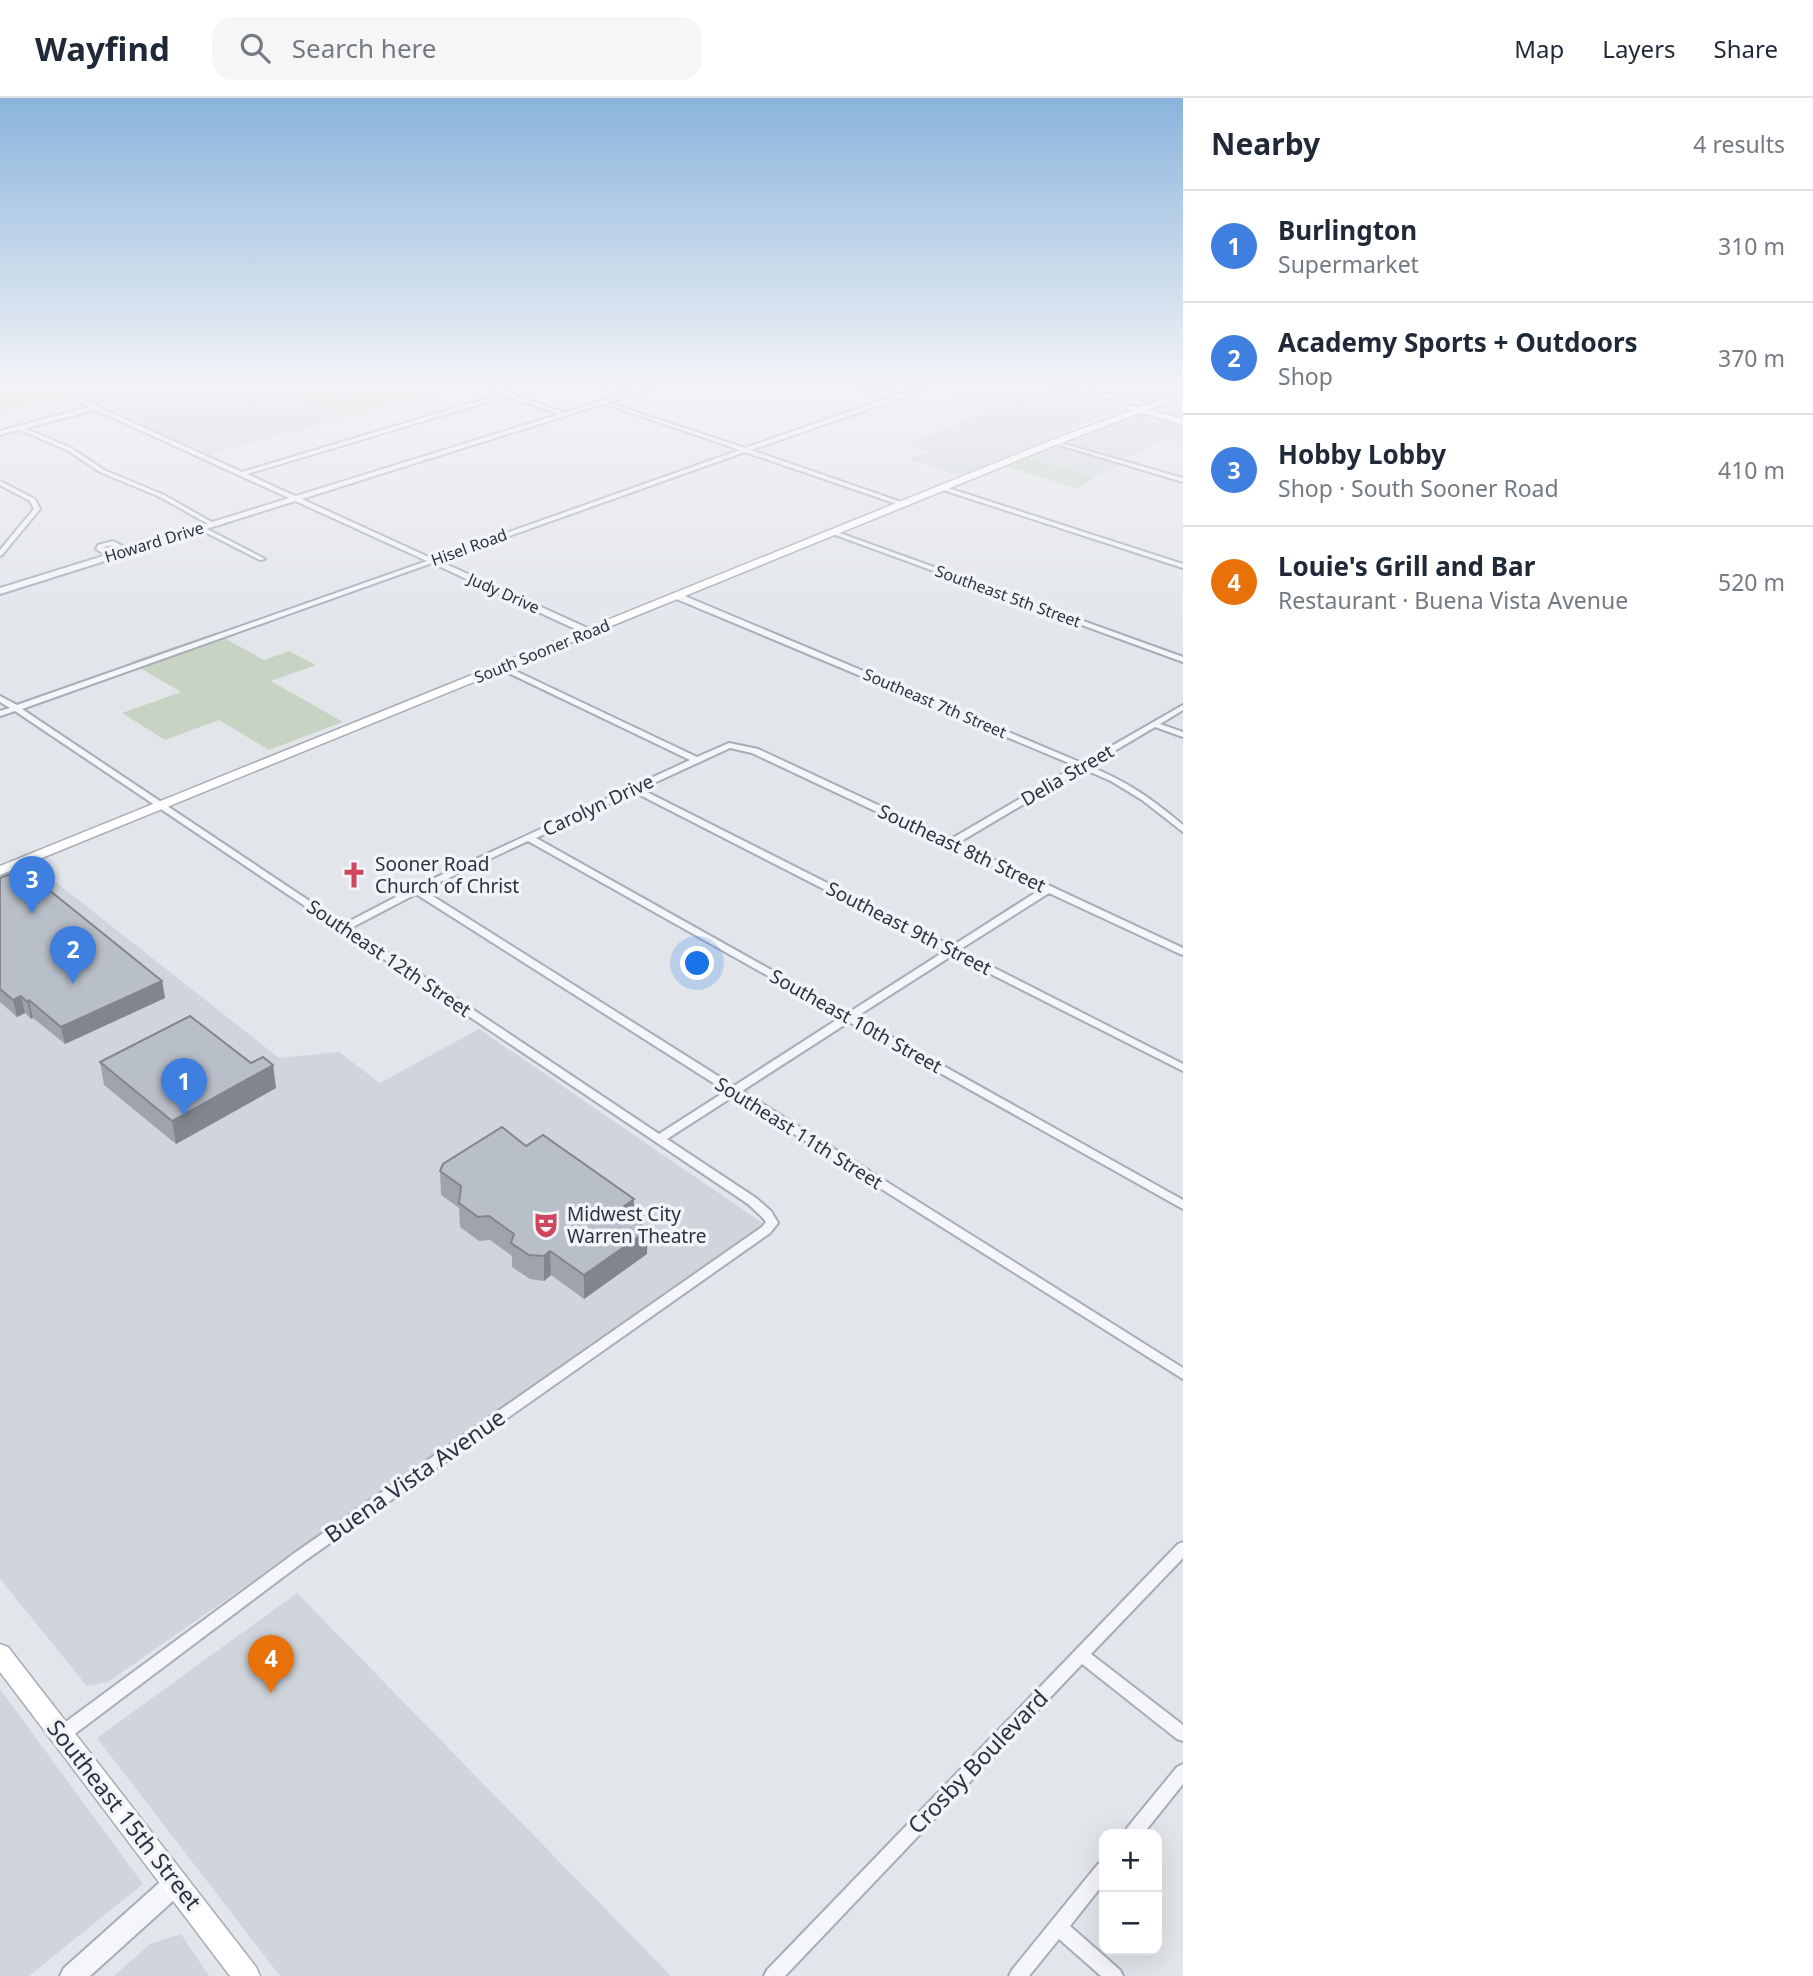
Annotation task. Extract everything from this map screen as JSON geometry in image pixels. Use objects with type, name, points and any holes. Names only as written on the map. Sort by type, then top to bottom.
[{"type":"main road","name":"South Sooner Road","points":[[0,871],[987,470]]},
{"type":"main road","name":"Southeast 15th Street","points":[[0,1654],[247,1976]]},
{"type":"street","points":[[100,470],[162,496],[212,524]]},
{"type":"street","name":"Judy Drive","points":[[232,470],[589,632]]},
{"type":"street","points":[[242,474],[256,470]]},
{"type":"street","name":"Howard Drive","points":[[0,591],[386,470]]},
{"type":"street","name":"Hisel Road","points":[[0,714],[691,470]]},
{"type":"street","points":[[800,470],[902,504]]},
{"type":"street","points":[[1148,470],[1183,480]]},
{"type":"street","points":[[0,483],[33,500],[37,509],[0,554]]},
{"type":"street","points":[[942,488],[1183,566]]},
{"type":"street","points":[[201,528],[262,559]]},
{"type":"street","name":"Southeast 5th Street","points":[[832,532],[1183,660]]},
{"type":"street","points":[[111,556],[99,549],[100,546],[113,543],[128,551]]},
{"type":"street","name":"Southeast 7th Street","points":[[677,596],[1083,765],[1129,787],[1183,829]]},
{"type":"street","points":[[503,667],[695,759]]},
{"type":"street","name":"Southeast 12th Street","points":[[0,698],[752,1201],[767,1214],[772,1223]]},
{"type":"street","name":"Delia Street","points":[[951,843],[1183,707]]},
{"type":"street","points":[[1154,724],[1183,735]]},
{"type":"street","name":"Carolyn Drive","points":[[344,928],[416,890],[635,789],[716,748],[740,745]]},
{"type":"street","name":"Southeast 8th Street","points":[[740,745],[1183,952]]},
{"type":"street","name":"Southeast 9th Street","points":[[635,789],[1183,1068]]},
{"type":"street","name":"Southeast 10th Street","points":[[529,838],[1183,1205]]},
{"type":"street","points":[[659,1139],[735,1093],[1048,889]]},
{"type":"street","name":"Southeast 11th Street","points":[[416,890],[1183,1374]]},
{"type":"street","name":"Buena Vista Avenue","points":[[61,1734],[301,1556],[757,1237],[772,1223]]},
{"type":"street","name":"Crosby Boulevard","points":[[773,1976],[1183,1548]]},
{"type":"street","points":[[1081,1655],[1183,1734]]},
{"type":"street","points":[[1137,1829],[1183,1772]]},
{"type":"street","points":[[1018,1976],[1099,1876]]},
{"type":"street","points":[[72,1976],[176,1883]]},
{"type":"street","points":[[1058,1927],[1114,1976]]},
{"type":"shaded area","points":[[941,470],[975,470],[960,476]]},
{"type":"shaded area","points":[[1071,470],[1110,470],[1094,477]]},
{"type":"shaded area","points":[[43,872],[279,1058],[339,1052],[380,1083],[479,1029],[764,1224],[108,1682],[87,1686],[0,1579],[0,890]]},
{"type":"shaded area","points":[[297,1593],[671,1976],[280,1976],[97,1738]]},
{"type":"shaded area","points":[[0,1689],[143,1884],[29,1976],[0,1976]]},
{"type":"shaded area","points":[[181,1934],[209,1976],[114,1976],[150,1944]]},
{"type":"green space","points":[[1016,470],[1070,470],[1096,478],[1076,488]]},
{"type":"green space","points":[[215,633],[264,660],[289,651],[316,665],[271,681],[343,722],[269,750],[219,720],[165,740],[122,713],[181,692],[130,662]]},
{"type":"building","points":[[23,869],[162,981],[61,1027],[29,1000],[27,1002],[21,996],[13,1000],[0,989],[0,878]]},
{"type":"building","points":[[190,1016],[251,1063],[263,1057],[273,1065],[172,1121],[100,1062]]},
{"type":"building","name":"Midwest City Warren Theatre","points":[[502,1127],[526,1146],[543,1135],[634,1199],[619,1210],[648,1230],[584,1275],[550,1251],[544,1256],[529,1255],[511,1243],[514,1234],[489,1216],[478,1217],[459,1203],[461,1186],[440,1171],[443,1164]]},
{"type":"place","name":"Sooner Road Church of Christ","points":[[354,875]]},
{"type":"place","name":"Hobby Lobby","points":[[32,914]]},
{"type":"place","name":"Academy Sports + Outdoors","points":[[73,984]]},
{"type":"place","name":"Burlington","points":[[184,1116]]},
{"type":"place","name":"Midwest City Warren Theatre","points":[[546,1225]]},
{"type":"place","name":"Louie's Grill and Bar","points":[[271,1693]]}]
